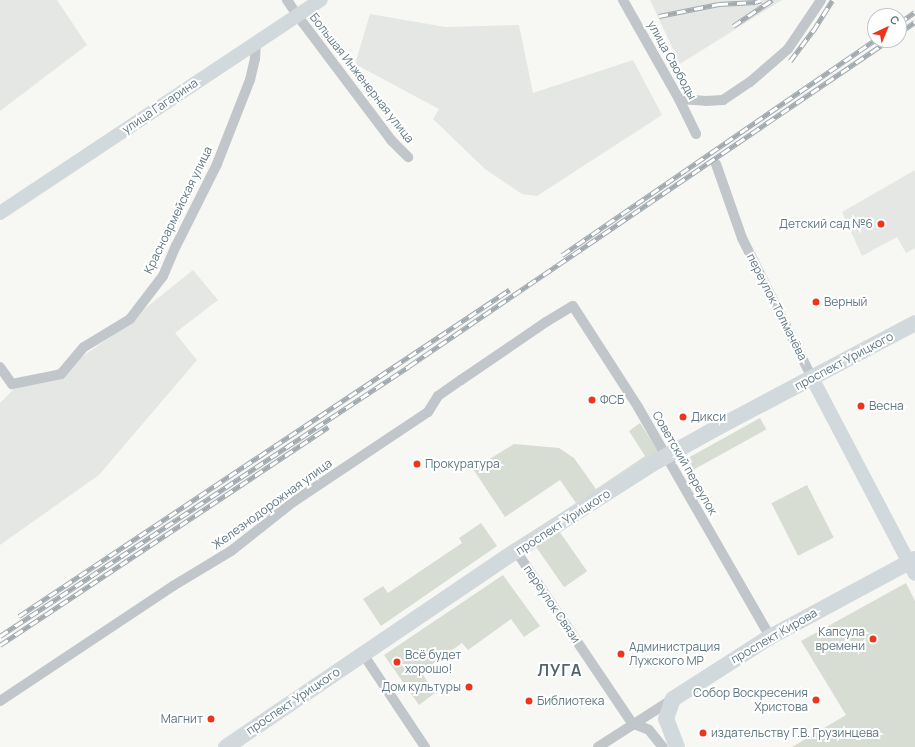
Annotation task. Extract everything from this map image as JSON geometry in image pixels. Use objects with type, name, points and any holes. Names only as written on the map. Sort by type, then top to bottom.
[{"type":"main road","name":"проспект Урицкого","points":[[226,747],[516,551],[666,456],[915,323]]},
{"type":"main road","name":"проспект Кирова","points":[[673,699],[770,637],[913,565]]},
{"type":"main road","points":[[673,699],[666,719],[677,747]]},
{"type":"street","name":"Большая Инженерная улица","points":[[287,0],[392,141],[408,157]]},
{"type":"street","name":"улица Гагарина","points":[[0,213],[321,0]]},
{"type":"street","name":"улица Свободы","points":[[623,0],[679,99],[696,134]]},
{"type":"street","points":[[679,99],[706,101],[723,100],[750,82],[788,49],[821,0]]},
{"type":"street","name":"Красноармейская улица","points":[[0,367],[12,384],[61,374],[84,347],[130,319],[163,276],[176,246],[217,164],[250,80],[255,59],[256,42]]},
{"type":"street","name":"переулок Толмачёва","points":[[716,164],[742,238],[812,378],[913,565]]},
{"type":"street","name":"Советский переулок","points":[[573,306],[638,407],[770,637]]},
{"type":"street","name":"Железнодорожная улица","points":[[0,701],[173,586],[231,551],[293,502],[428,412],[438,396],[546,322],[573,306]]},
{"type":"street","name":"переулок Связи","points":[[516,551],[632,723]]},
{"type":"street","points":[[363,654],[425,747]]},
{"type":"street","name":"проспект Кирова","points":[[598,747],[632,723],[673,699]]},
{"type":"street","points":[[632,723],[649,730],[663,747]]},
{"type":"shaded area","points":[[0,0],[57,0],[87,45],[0,111]]},
{"type":"shaded area","points":[[650,0],[782,0],[680,64]]},
{"type":"shaded area","points":[[370,14],[445,27],[519,25],[533,93],[633,60],[662,115],[537,196],[522,194],[485,169],[433,119],[439,109],[355,64]]},
{"type":"shaded area","name":"Детский сад №6","points":[[915,170],[915,248],[906,253],[897,237],[862,256],[842,212]]},
{"type":"shaded area","points":[[193,270],[218,300],[175,333],[197,360],[99,475],[0,545],[0,403],[14,389],[76,361],[126,326],[142,311]]},
{"type":"shaded area","points":[[760,418],[766,429],[690,472],[684,460]]},
{"type":"shaded area","points":[[640,423],[662,457],[576,503],[560,480],[505,517],[473,469],[514,444],[559,448],[574,458],[596,489],[645,456],[629,431]]},
{"type":"shaded area","points":[[807,485],[834,538],[798,556],[771,503]]},
{"type":"shaded area","points":[[481,523],[497,546],[381,626],[363,599],[383,586],[388,593],[462,543],[459,538]]},
{"type":"shaded area","points":[[559,531],[587,571],[564,587],[536,547]]},
{"type":"shaded area","points":[[503,575],[540,626],[524,637],[511,619],[468,650],[462,643],[421,672],[435,693],[419,705],[384,655]]},
{"type":"shaded area","points":[[906,583],[915,601],[915,747],[792,747],[846,715],[801,641]]},
{"type":"railway","points":[[659,16],[719,4],[756,2],[761,0]]},
{"type":"railway","points":[[733,26],[772,0]]},
{"type":"railway","points":[[790,61],[813,31],[832,0]]},
{"type":"railway","points":[[907,18],[915,12]]},
{"type":"railway","points":[[907,28],[915,22]]},
{"type":"railway","points":[[562,255],[867,45]]},
{"type":"railway","points":[[0,636],[409,366],[877,48]]},
{"type":"railway","points":[[19,616],[509,290]]},
{"type":"railway","points":[[0,645],[328,427]]},
{"type":"place","name":"Детский сад №6","points":[[881,224]]},
{"type":"place","name":"Верный","points":[[816,302]]},
{"type":"place","name":"ФСБ","points":[[592,400]]},
{"type":"place","name":"Весна","points":[[861,406]]},
{"type":"place","name":"Дикси","points":[[683,417]]},
{"type":"place","name":"Прокуратура","points":[[417,464]]},
{"type":"place","name":"Капсула времени","points":[[873,639]]},
{"type":"place","name":"Администрация Лужского МР","points":[[621,654]]},
{"type":"place","name":"Всё будет хорошо!","points":[[397,662]]},
{"type":"place","name":"Дом культуры","points":[[469,687]]},
{"type":"place","name":"Собор Воскресения Христова","points":[[816,700]]},
{"type":"place","name":"Библиотека","points":[[529,701]]},
{"type":"place","name":"Магнит","points":[[211,719]]},
{"type":"place","name":"издательству Г.В. Грузинцева","points":[[703,733]]},
{"type":"district","name":"ЛУГА","points":[[560,670]]}]
